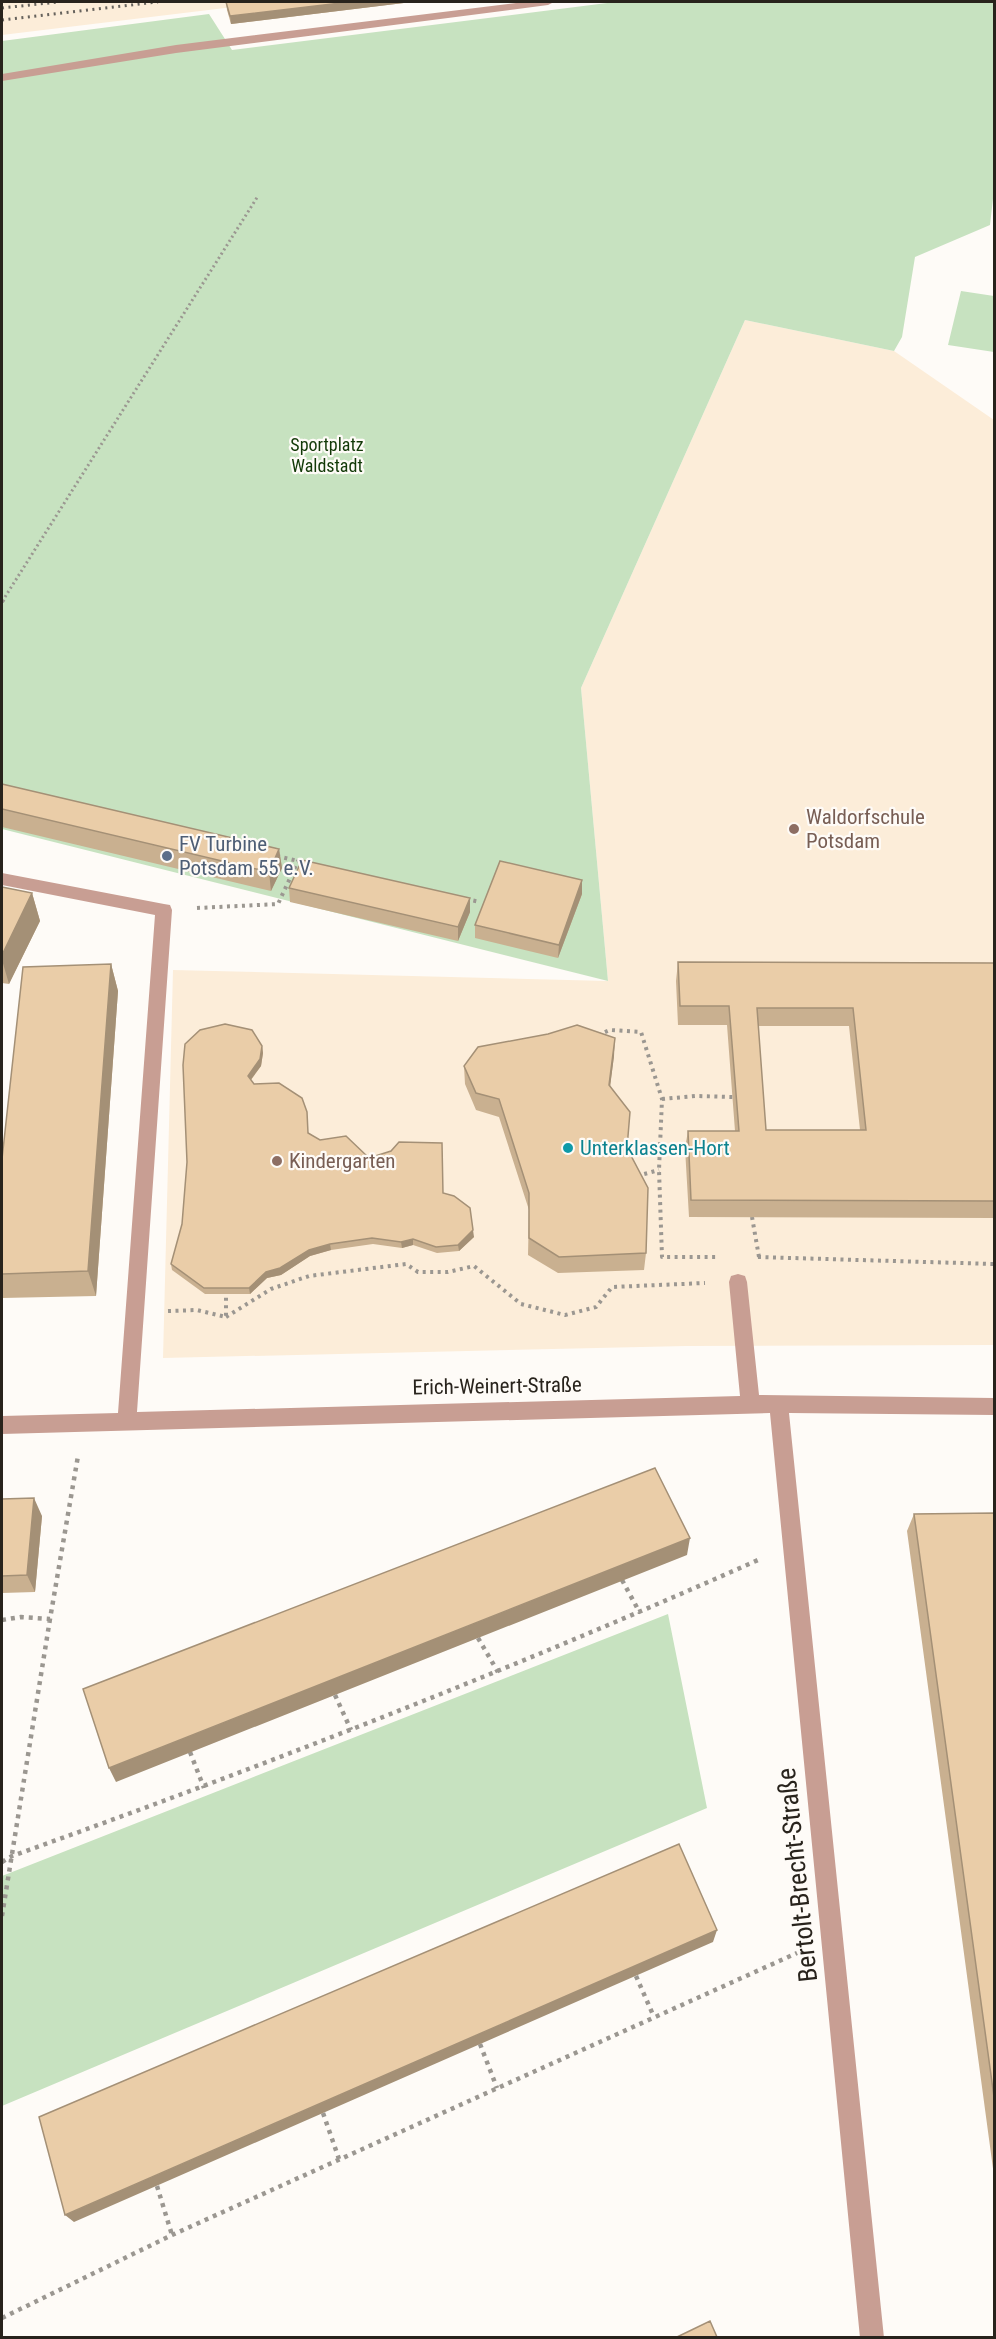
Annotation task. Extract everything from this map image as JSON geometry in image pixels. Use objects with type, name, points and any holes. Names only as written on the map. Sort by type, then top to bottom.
[{"type":"street","points":[[2,78],[176,49],[548,2]]},
{"type":"street","points":[[2,879],[164,910],[127,1420]]},
{"type":"street","points":[[738,1282],[750,1404]]},
{"type":"street","name":"Erich-Weinert-Straße","points":[[2,1425],[750,1404],[994,1406]]},
{"type":"street","name":"Bertolt-Brecht-Straße","points":[[779,1406],[872,2337]]},
{"type":"path","points":[[2,602],[258,196]]},
{"type":"path","points":[[276,856],[310,864]]},
{"type":"path","points":[[164,910],[278,904],[298,861]]},
{"type":"path","points":[[458,897],[480,902]]},
{"type":"path","points":[[587,1039],[610,1030],[641,1032],[662,1099],[659,1170],[662,1257],[759,1257],[994,1264]]},
{"type":"path","points":[[662,1099],[696,1096],[733,1097]]},
{"type":"path","points":[[632,1177],[659,1170]]},
{"type":"path","points":[[752,1217],[759,1257]]},
{"type":"path","points":[[135,1311],[197,1310],[226,1317],[276,1287],[308,1275],[406,1264],[418,1272],[448,1272],[474,1266],[521,1304],[564,1315],[596,1307],[612,1287],[738,1282],[735,1257]]},
{"type":"path","points":[[226,1294],[226,1317]]},
{"type":"path","points":[[2,1916],[84,1422]]},
{"type":"path","points":[[2,1862],[12,1856],[204,1788],[498,1672],[640,1613],[792,1544]]},
{"type":"path","points":[[622,1580],[640,1613]]},
{"type":"path","points":[[2,1620],[21,1617],[50,1619]]},
{"type":"path","points":[[478,1638],[498,1672]]},
{"type":"path","points":[[335,1695],[351,1730]]},
{"type":"path","points":[[190,1752],[204,1788]]},
{"type":"path","points":[[2,2318],[172,2235],[832,1937]]},
{"type":"path","points":[[636,1976],[654,2017]]},
{"type":"path","points":[[480,2044],[497,2088]]},
{"type":"path","points":[[323,2113],[339,2159]]},
{"type":"path","points":[[157,2186],[172,2235]]},
{"type":"shaded area","points":[[2,2],[275,2],[2,35]]},
{"type":"shaded area","name":"Waldorfschule Potsdam","points":[[745,320],[894,351],[994,420],[994,1345],[686,1346],[163,1358],[173,970],[608,981],[581,688]]},
{"type":"green space","name":"Sportplatz Waldstadt","points":[[615,2],[994,2],[994,190],[990,225],[915,257],[902,337],[894,351],[745,320],[581,688],[608,981],[2,829],[2,41],[209,14],[232,50]]},
{"type":"green space","points":[[961,291],[994,296],[994,352],[948,345]]},
{"type":"green space","points":[[668,1614],[707,1808],[2,2106],[2,1876]]},
{"type":"building","points":[[226,2],[349,2],[230,16]]},
{"type":"building","points":[[2,784],[279,849],[269,872],[2,809]]},
{"type":"building","points":[[302,860],[470,898],[458,927],[289,888]]},
{"type":"building","points":[[500,861],[582,880],[559,945],[475,925]]},
{"type":"building","points":[[2,887],[32,893],[2,955]]},
{"type":"building","points":[[678,962],[994,963],[994,1201],[691,1200],[688,1131],[739,1131],[729,1006],[680,1006]],"holes":[[[757,1008],[853,1008],[866,1130],[766,1130]]]},
{"type":"building","points":[[111,964],[88,1271],[2,1274],[2,1159],[23,967]]},
{"type":"building","name":"Kindergarten","points":[[225,1024],[252,1030],[262,1046],[260,1059],[248,1076],[254,1084],[279,1083],[302,1098],[307,1112],[308,1133],[320,1140],[346,1136],[369,1158],[391,1151],[399,1142],[442,1143],[443,1193],[454,1196],[470,1208],[473,1230],[458,1245],[436,1247],[413,1239],[401,1242],[372,1238],[330,1244],[309,1250],[280,1268],[266,1272],[249,1288],[204,1288],[171,1264],[182,1224],[187,1162],[183,1065],[185,1044],[200,1030]]},
{"type":"building","name":"Unterklassen-Hort","points":[[577,1025],[615,1038],[609,1085],[630,1112],[627,1148],[648,1188],[646,1253],[559,1257],[529,1238],[529,1193],[499,1099],[476,1093],[464,1066],[478,1047],[548,1034]]},
{"type":"building","points":[[655,1468],[690,1538],[109,1768],[83,1689]]},
{"type":"building","points":[[34,1498],[27,1575],[2,1576],[2,1499]]},
{"type":"building","points":[[994,1513],[994,2097],[914,1514]]},
{"type":"building","points":[[679,1844],[717,1930],[65,2215],[39,2117]]},
{"type":"building","points":[[710,2321],[717,2337],[677,2337]]},
{"type":"railway","points":[[2,8],[58,2]]},
{"type":"railway","points":[[2,20],[158,2]]},
{"type":"place","name":"Waldorfschule Potsdam","points":[[794,829]]},
{"type":"place","name":"FV Turbine Potsdam 55 e.V.","points":[[167,856]]},
{"type":"place","name":"Unterklassen-Hort","points":[[568,1148]]},
{"type":"place","name":"Kindergarten","points":[[277,1161]]}]
